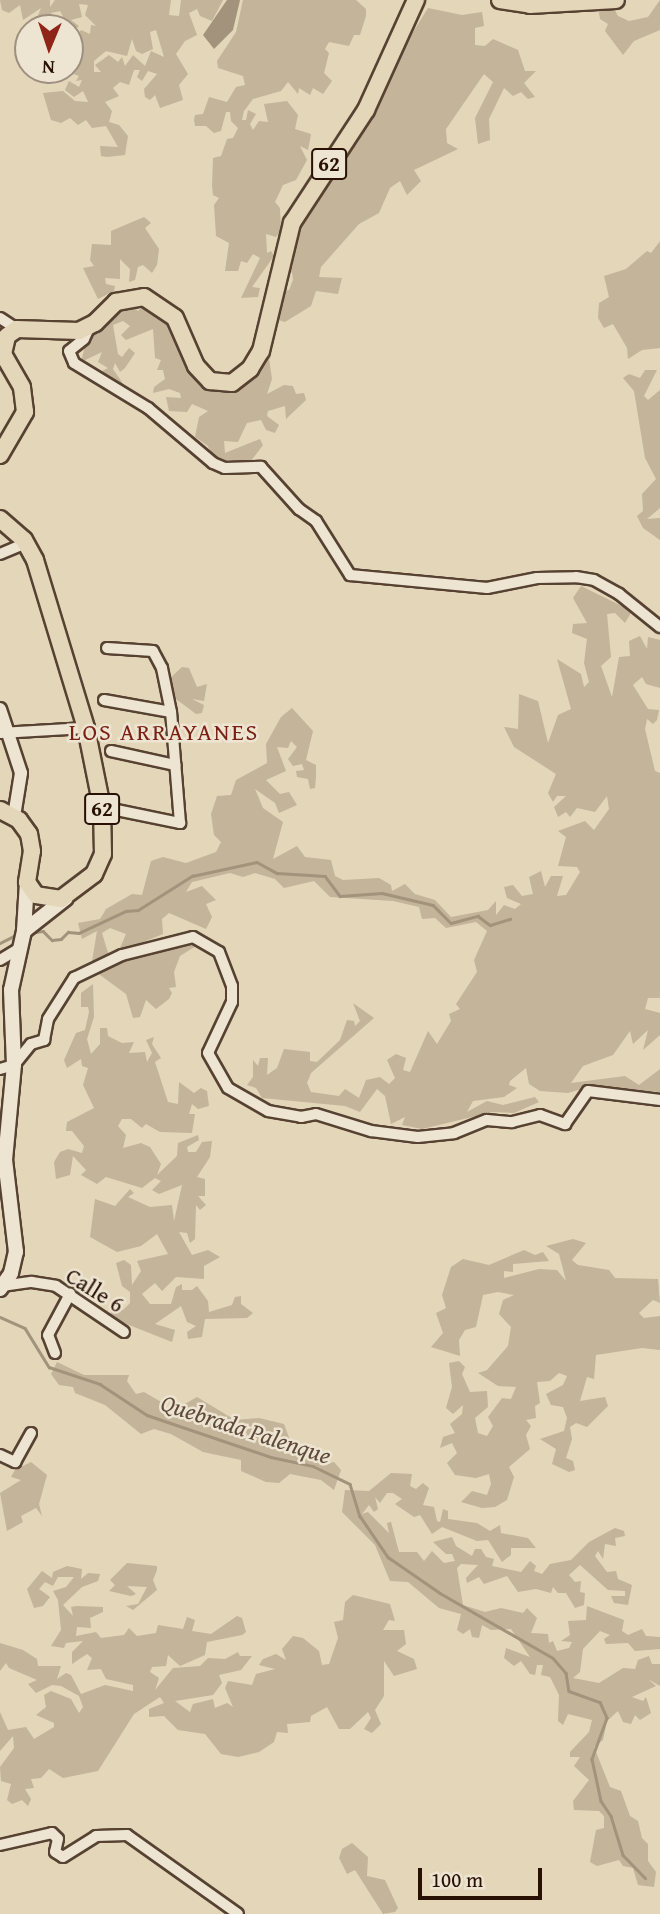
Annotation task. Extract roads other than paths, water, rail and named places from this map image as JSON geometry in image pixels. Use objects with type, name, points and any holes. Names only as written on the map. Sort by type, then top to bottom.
[{"type":"main road","name":"62","points":[[90,326],[121,299],[151,299],[179,324],[199,371],[223,385],[250,369],[263,337],[292,223],[366,110],[416,0]]},
{"type":"main road","points":[[500,0],[530,5],[616,0]]},
{"type":"main road","points":[[0,455],[25,411],[22,387],[3,354],[7,336],[18,328],[42,326],[73,331],[90,326]]},
{"type":"main road","name":"62","points":[[0,519],[26,543],[86,728],[102,807],[101,861],[89,880],[65,898]]},
{"type":"main road","points":[[1,1287],[16,1252],[5,1160],[7,1067],[10,990],[24,931],[31,839],[7,813]]},
{"type":"main road","points":[[27,882],[44,899],[65,898]]},
{"type":"main road","points":[[24,931],[65,898]]},
{"type":"street","points":[[0,317],[18,328]]},
{"type":"street","points":[[90,326],[84,339],[69,351],[74,363],[148,408],[213,463],[226,468],[261,467],[299,509],[316,521],[350,575],[487,588],[537,578],[576,577],[594,580],[619,594],[660,627]]},
{"type":"street","points":[[0,554],[26,543]]},
{"type":"street","points":[[102,807],[180,823],[171,712],[162,668],[153,652],[107,648]]},
{"type":"street","points":[[104,700],[171,712]]},
{"type":"street","points":[[0,709],[3,733],[22,780],[7,813]]},
{"type":"street","points":[[3,733],[86,728]]},
{"type":"street","points":[[111,751],[175,765]]},
{"type":"street","points":[[7,1067],[31,1044],[44,1040],[48,1019],[74,978],[122,955],[193,937],[219,952],[232,986],[232,1002],[208,1053],[228,1088],[268,1111],[301,1117],[316,1114],[371,1131],[418,1137],[454,1133],[487,1120],[512,1122],[541,1115],[565,1124],[588,1091],[660,1100]]},
{"type":"street","points":[[0,960],[20,948]]},
{"type":"street","name":"Calle 6","points":[[1,1287],[40,1282],[70,1294],[124,1332]]},
{"type":"street","points":[[55,1353],[48,1335],[70,1294]]},
{"type":"street","points":[[0,1455],[15,1462],[31,1433]]},
{"type":"street","points":[[0,1845],[52,1833],[58,1839],[55,1852],[62,1857],[96,1836],[127,1835],[238,1914]]},
{"type":"waterway","points":[[30,933],[43,931],[52,940],[61,939],[68,932],[79,933],[126,911],[138,910],[192,876],[257,862],[277,873],[325,876],[340,896],[382,893],[433,905],[451,923],[478,916],[490,925],[510,919]]},
{"type":"waterway","points":[[0,943],[16,935]]},
{"type":"waterway","name":"Quebrada Palenque","points":[[0,1317],[25,1328],[49,1367],[100,1384],[147,1415],[271,1457],[313,1466],[350,1484],[360,1516],[388,1557],[440,1593],[553,1658],[566,1673],[569,1691],[600,1702],[607,1718],[592,1759],[601,1801],[611,1816],[623,1855],[645,1878]]},
{"type":"district","name":"LOS ARRAYANES","points":[[164,732]]}]
